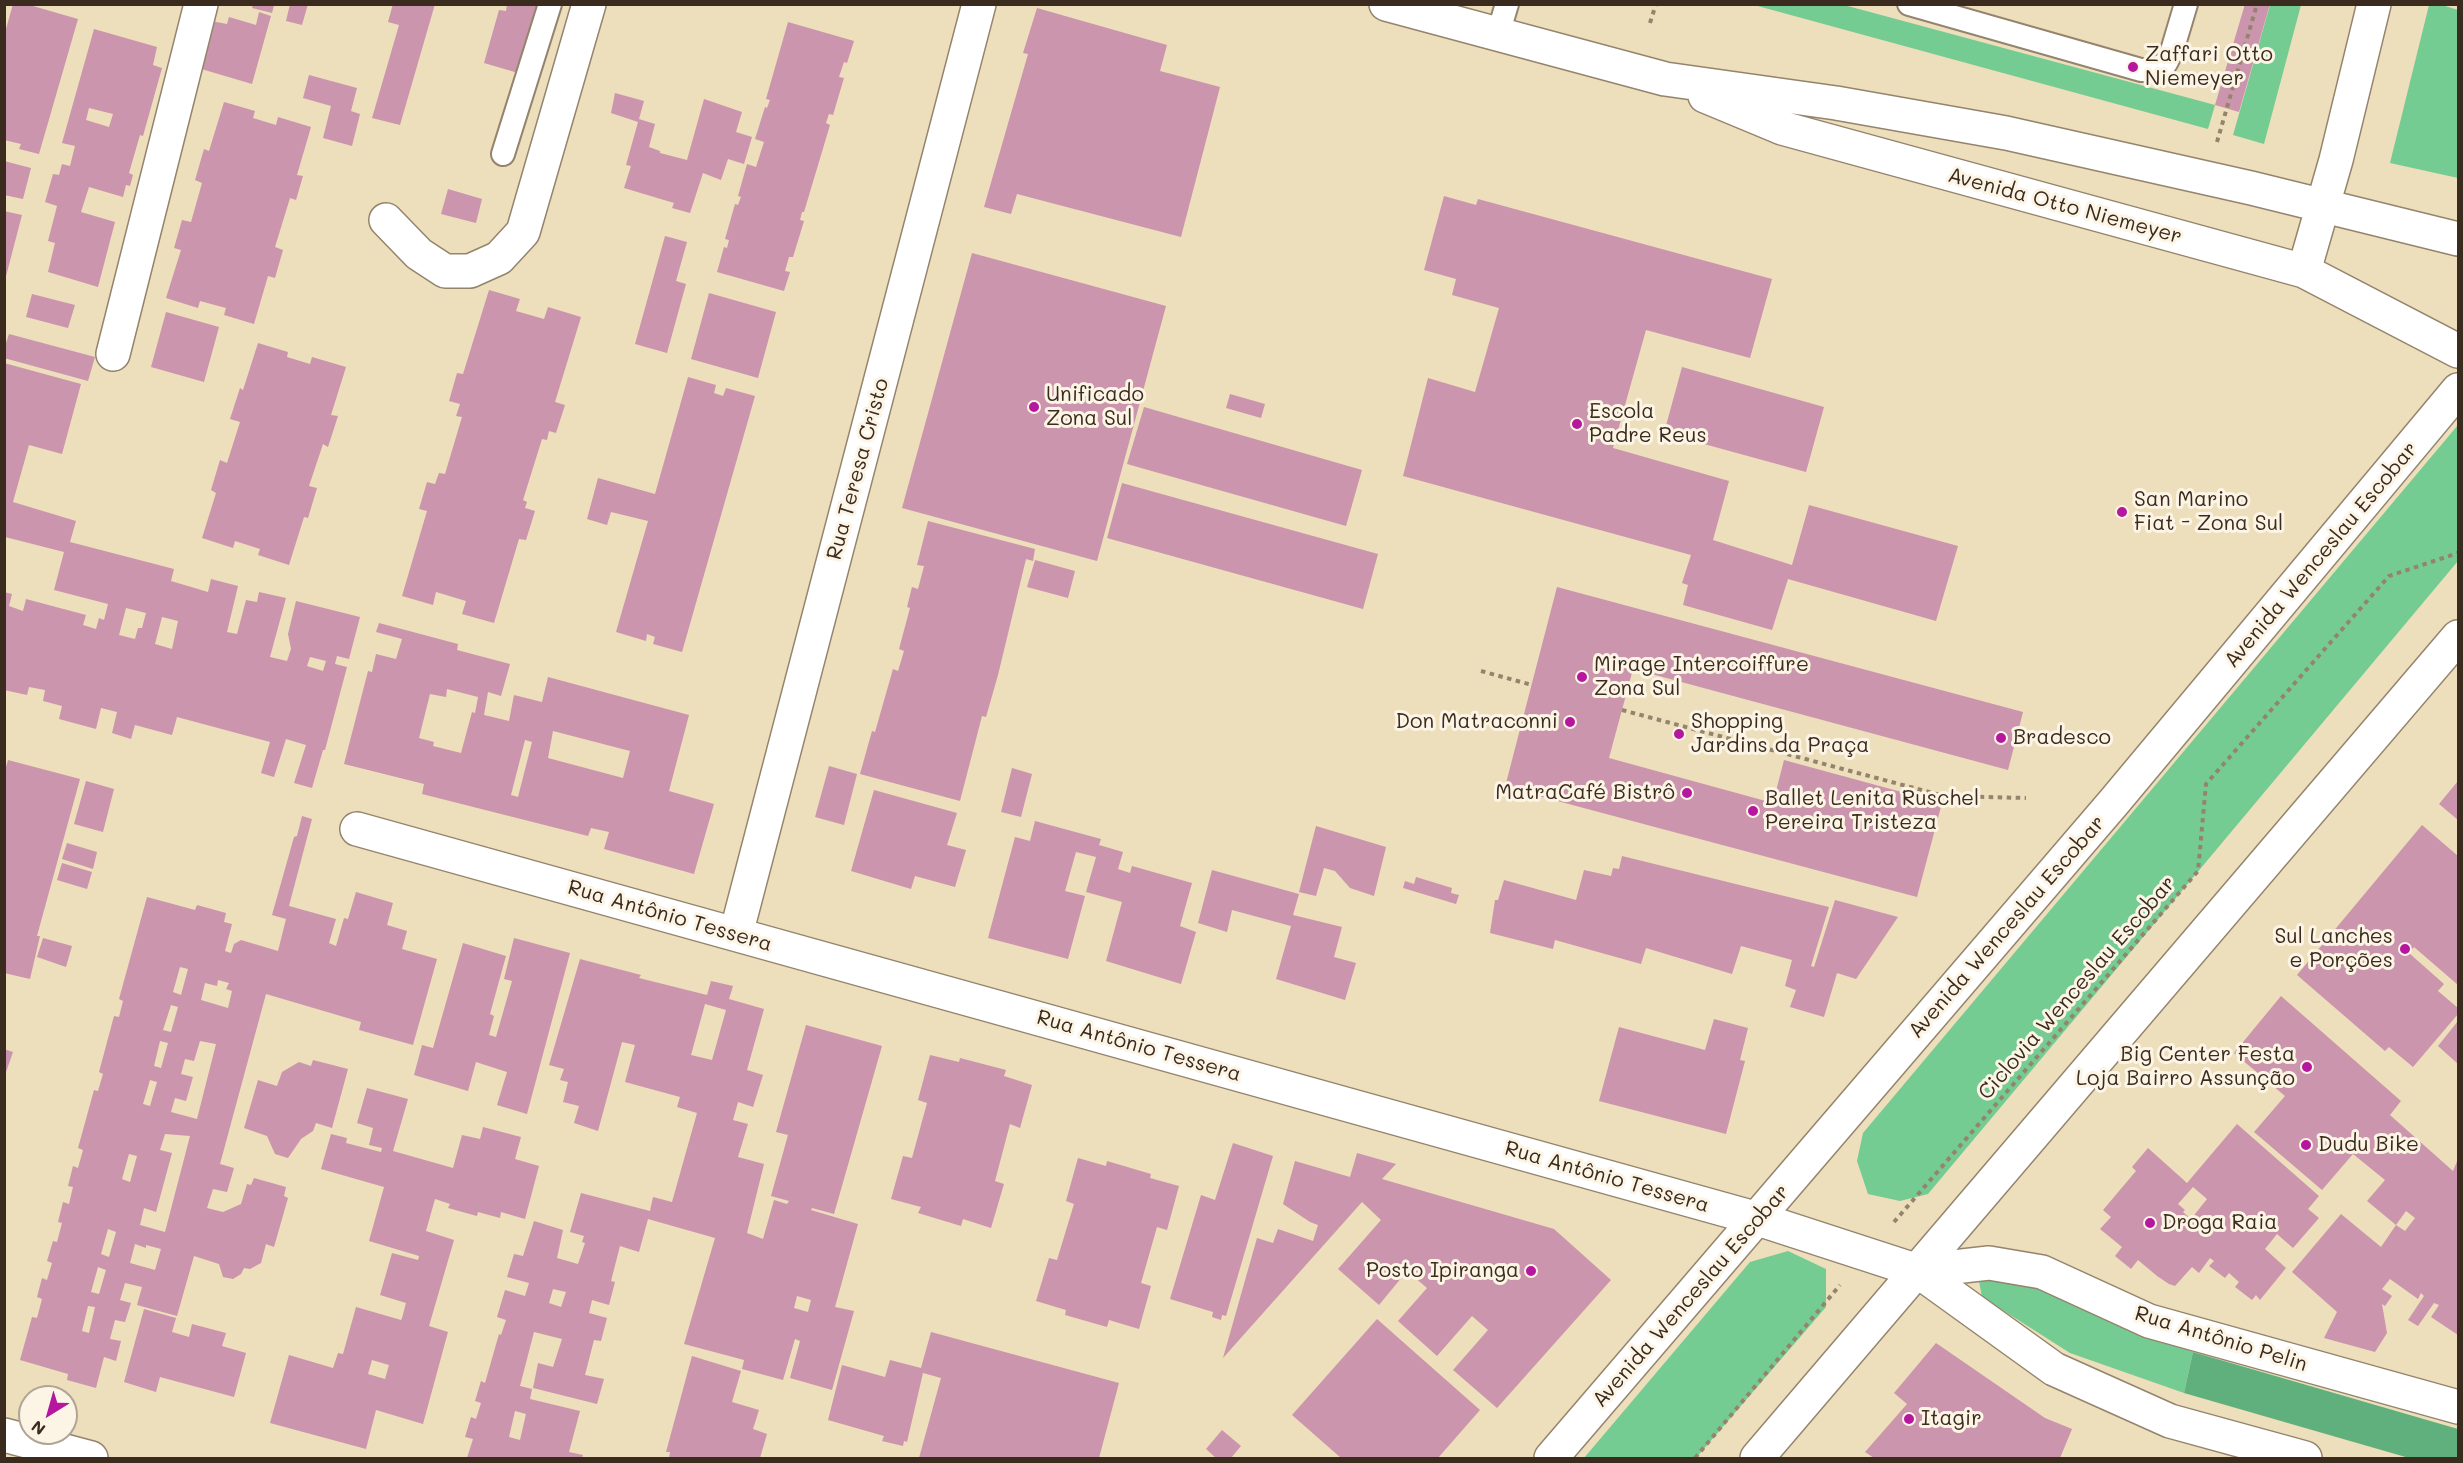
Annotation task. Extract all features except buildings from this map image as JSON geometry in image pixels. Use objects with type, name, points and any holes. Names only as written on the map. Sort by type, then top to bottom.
[{"type":"street","points":[[113,354],[201,4]]},
{"type":"street","points":[[386,220],[419,254],[445,272],[470,270],[499,258],[523,232],[589,4]]},
{"type":"street","name":"Rua Teresa Cristo","points":[[736,934],[979,4]]},
{"type":"street","name":"Avenida Otto Niemeyer","points":[[1386,4],[1503,19],[1665,79],[1782,129],[2304,271],[2458,351]]},
{"type":"street","points":[[2304,271],[2323,207],[2374,4]]},
{"type":"street","name":"Avenida Otto Niemeyer","points":[[1665,79],[1836,103],[2006,133],[2251,188],[2458,239]]},
{"type":"street","name":"Avenida Wenceslau Escobar","points":[[1551,1458],[2114,802],[2458,390]]},
{"type":"street","points":[[1757,1458],[2458,637]]},
{"type":"street","name":"Rua Antônio Tessera","points":[[357,829],[1758,1219],[1918,1271]]},
{"type":"street","name":"Rua Antônio Pelin","points":[[1918,1271],[1989,1263],[2042,1272],[2149,1321],[2458,1407]]},
{"type":"street","points":[[1918,1271],[2054,1370],[2170,1421],[2305,1458]]},
{"type":"street","points":[[4,1435],[91,1458]]},
{"type":"lane","points":[[503,154],[550,4]]},
{"type":"lane","points":[[1909,4],[2147,70],[2154,70],[2166,63],[2172,51],[2186,4]]},
{"type":"path","points":[[1650,23],[1656,4]]},
{"type":"path","points":[[2217,142],[2257,4]]},
{"type":"path","name":"Ciclovia Wenceslau Escobar","points":[[1695,1458],[1866,1254],[2198,871],[2206,784],[2390,576],[2458,553]]},
{"type":"path","points":[[1481,671],[1532,685]]},
{"type":"path","points":[[1622,710],[1944,796],[2026,798]]},
{"type":"green space","points":[[1754,5],[1844,5],[2215,105],[2208,129]]},
{"type":"green space","points":[[2270,5],[2301,5],[2264,144],[2233,135]]},
{"type":"green space","points":[[2429,5],[2442,5],[2458,10],[2458,178],[2390,163]]},
{"type":"green space","points":[[2458,425],[2458,561],[1928,1194],[1900,1201],[1868,1194],[1857,1161],[1863,1133]]},
{"type":"green space","points":[[1788,1251],[1826,1269],[1826,1307],[1696,1458],[1584,1458],[1750,1262]]},
{"type":"green space","points":[[2000,1273],[2193,1352],[2184,1393],[2070,1353],[1982,1297],[1979,1281]]},
{"type":"green space","points":[[2193,1352],[2458,1429],[2458,1458],[2409,1458],[2184,1393]]},
{"type":"place","name":"Zaffari Otto Niemeyer","points":[[2133,67]]},
{"type":"place","name":"Unificado Zona Sul","points":[[1034,407]]},
{"type":"place","name":"Escola Padre Reus","points":[[1577,424]]},
{"type":"place","name":"San Marino Fiat - Zona Sul","points":[[2122,512]]},
{"type":"place","name":"Mirage Intercoiffure Zona Sul","points":[[1582,677]]},
{"type":"place","name":"Don Matraconni","points":[[1570,722]]},
{"type":"place","name":"Shopping Jardins da Praça","points":[[1679,734]]},
{"type":"place","name":"Bradesco","points":[[2001,738]]},
{"type":"place","name":"MatraCafé Bistrô","points":[[1687,793]]},
{"type":"place","name":"Ballet Lenita Ruschel Pereira Tristeza","points":[[1753,811]]},
{"type":"place","name":"Sul Lanches e Porções","points":[[2405,949]]},
{"type":"place","name":"Big Center Festa Loja Bairro Assunção","points":[[2307,1067]]},
{"type":"place","name":"Dudu Bike","points":[[2306,1145]]},
{"type":"place","name":"Droga Raia","points":[[2150,1223]]},
{"type":"place","name":"Posto Ipiranga","points":[[1531,1271]]},
{"type":"place","name":"Itagir","points":[[1909,1419]]}]
